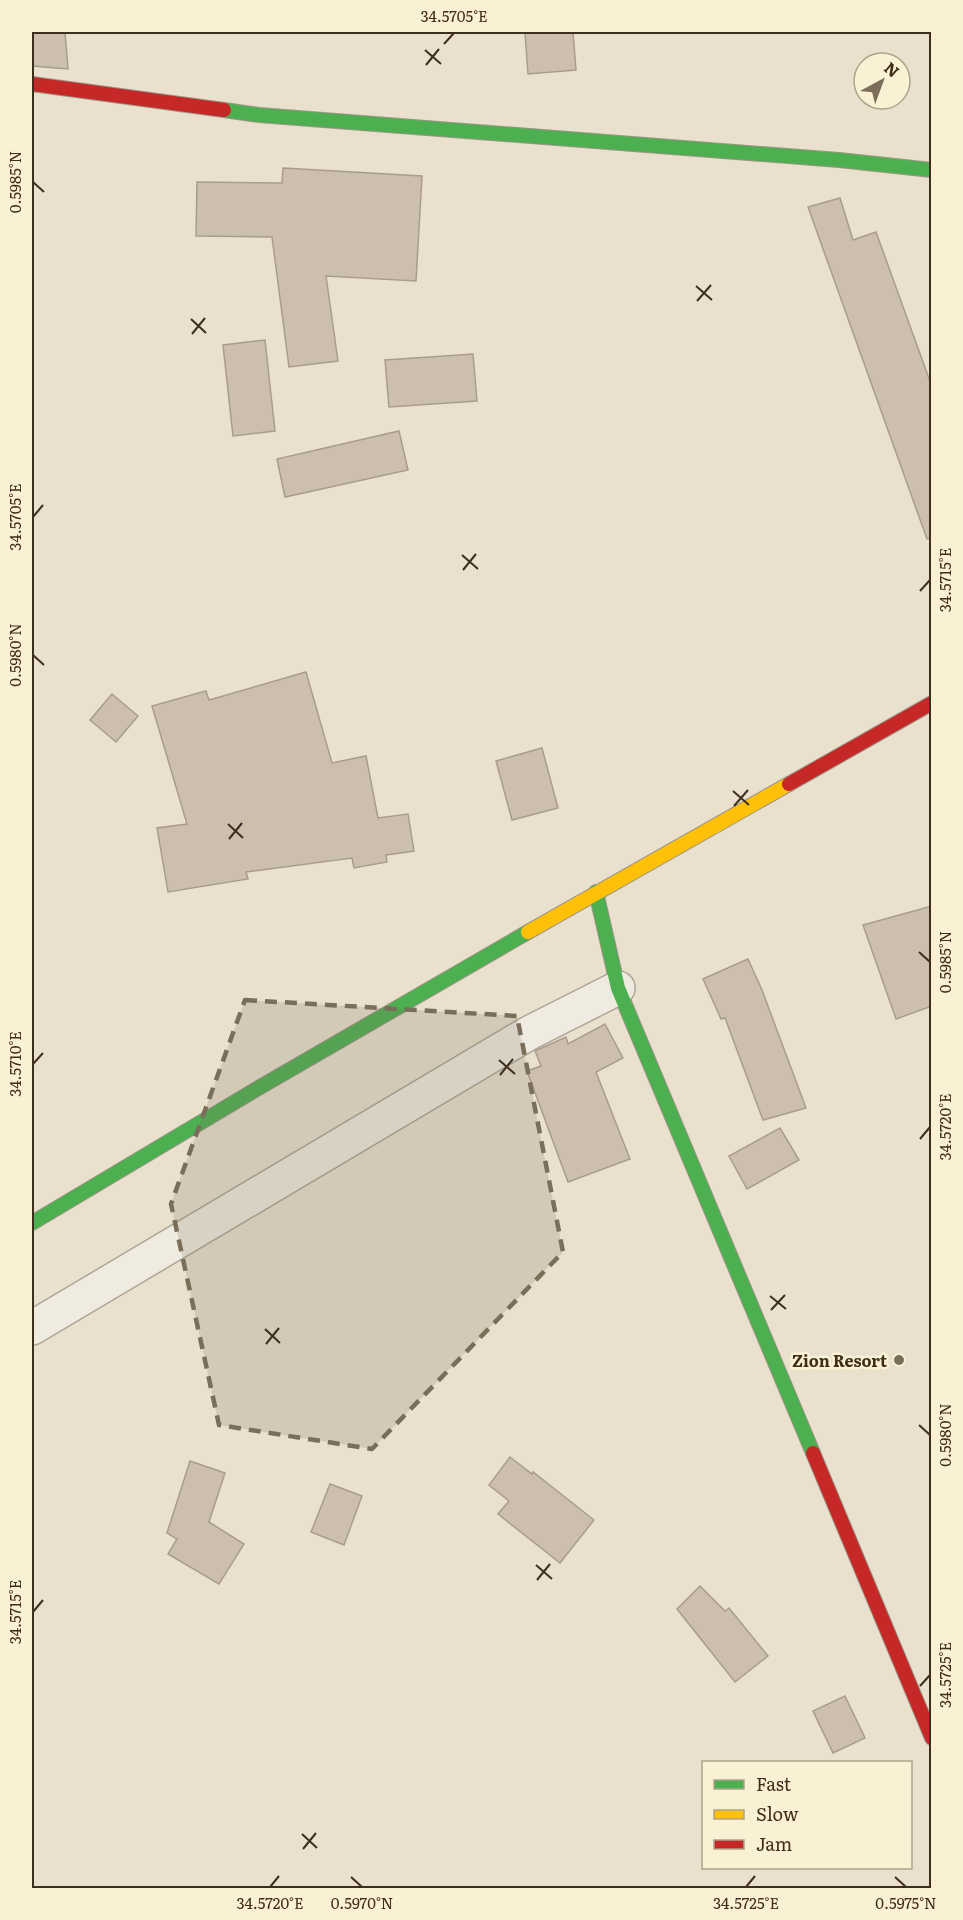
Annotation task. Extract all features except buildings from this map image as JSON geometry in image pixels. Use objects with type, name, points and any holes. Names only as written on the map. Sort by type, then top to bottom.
[{"type":"street","points":[[32,84],[259,115],[839,160],[932,170]]},
{"type":"street","points":[[32,1223],[226,1106],[596,892],[932,703]]},
{"type":"street","points":[[596,892],[618,988],[932,1738]]},
{"type":"street","points":[[32,1328],[529,1034],[618,988]]},
{"type":"highlighted area","points":[[245,1000],[517,1016],[563,1252],[372,1449],[219,1425],[171,1204]]},
{"type":"traffic: fast","points":[[224,110],[259,115],[839,160],[932,170]]},
{"type":"traffic: fast","points":[[596,892],[618,988],[813,1453]]},
{"type":"traffic: fast","points":[[32,1223],[255,1090],[528,932]]},
{"type":"traffic: slow","points":[[528,932],[789,784]]},
{"type":"traffic: jam","points":[[32,84],[224,110]]},
{"type":"traffic: jam","points":[[789,784],[932,703]]},
{"type":"traffic: jam","points":[[813,1453],[932,1738]]},
{"type":"place","name":"Zion Resort","points":[[899,1360]]}]
